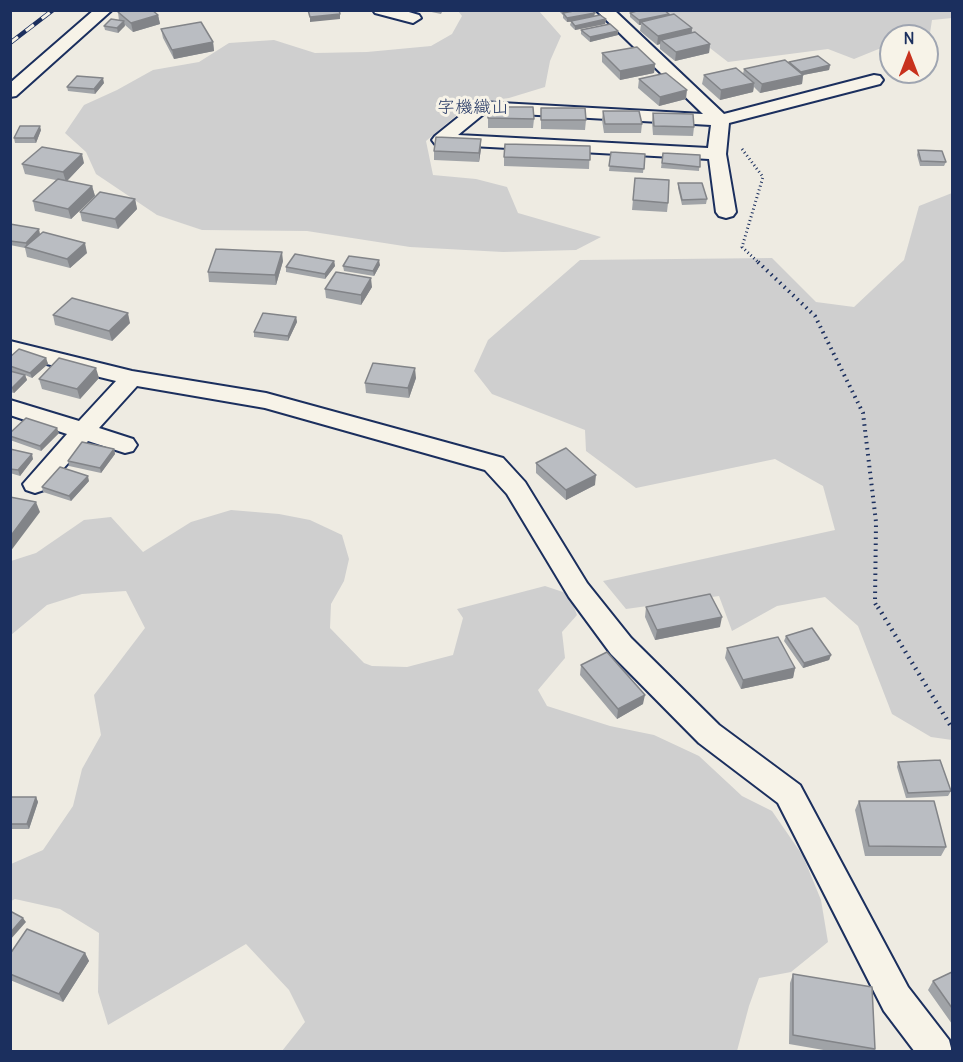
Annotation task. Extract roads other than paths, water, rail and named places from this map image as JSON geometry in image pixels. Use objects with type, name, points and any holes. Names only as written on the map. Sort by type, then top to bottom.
[{"type":"street","points":[[10,92],[104,10]]},
{"type":"street","points":[[381,10],[413,18]]},
{"type":"street","points":[[604,10],[720,120]]},
{"type":"street","points":[[717,154],[441,140],[482,107],[720,120],[874,80]]},
{"type":"street","points":[[720,120],[717,154],[726,212]]},
{"type":"street","points":[[10,348],[132,378],[266,402],[494,464],[516,488],[578,590],[621,646],[709,734],[789,794],[896,999],[937,1052]]},
{"type":"street","points":[[35,484],[132,378]]},
{"type":"street","points":[[10,407],[125,445]]},
{"type":"railway","points":[[10,43],[53,10]]},
{"type":"district","name":"字機織山","points":[[473,108]]}]
